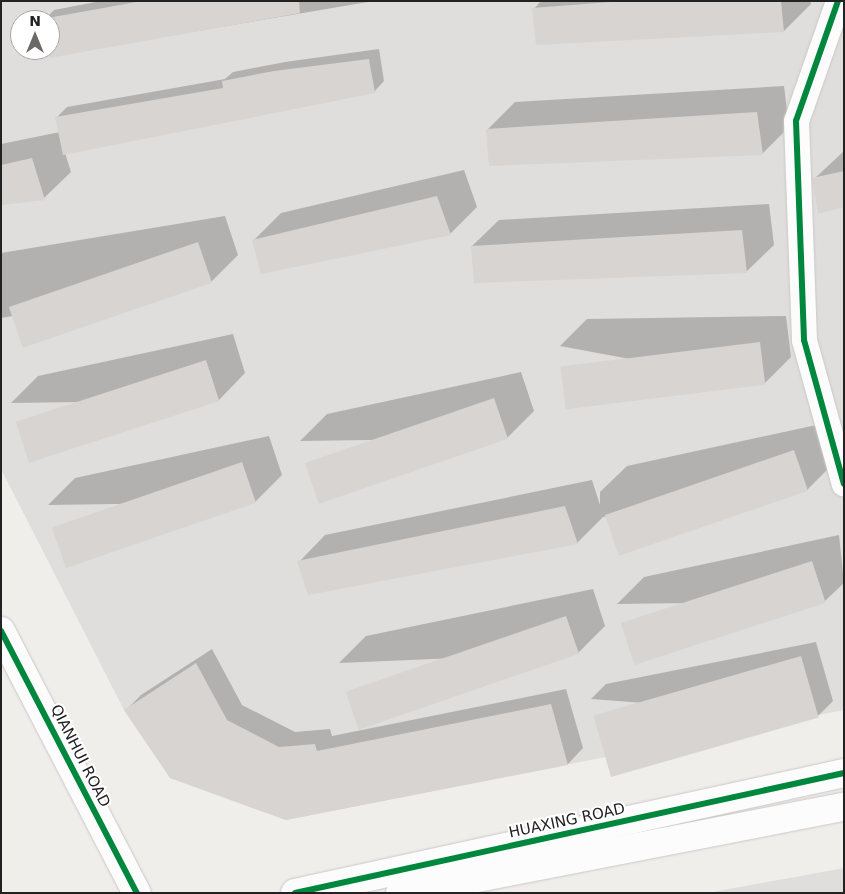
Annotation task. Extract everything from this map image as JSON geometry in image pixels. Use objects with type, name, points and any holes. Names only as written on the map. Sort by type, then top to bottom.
[{"type":"street","points":[[838,1],[796,121],[804,340],[844,484]]},
{"type":"street","name":"QIANHUI ROAD","points":[[1,630],[137,893]]},
{"type":"street","name":"HUAXING ROAD","points":[[295,893],[844,773]]},
{"type":"street","points":[[400,893],[844,806]]},
{"type":"shaded area","points":[[1,1],[844,1],[844,710],[286,820],[170,778],[124,710],[1,469]]},
{"type":"shaded area","points":[[844,868],[844,893],[707,893]]},
{"type":"building","points":[[142,1],[299,1],[300,13],[60,56],[60,16]]},
{"type":"building","points":[[624,1],[781,1],[784,32],[536,45],[532,8]]},
{"type":"building","points":[[369,59],[375,93],[63,155],[55,117],[223,88],[222,81],[274,71]]},
{"type":"building","points":[[757,112],[763,155],[489,166],[486,129]]},
{"type":"building","points":[[32,158],[45,200],[1,205],[1,165]]},
{"type":"building","points":[[844,171],[844,207],[818,214],[812,178]]},
{"type":"building","points":[[437,196],[451,235],[261,274],[252,240]]},
{"type":"building","points":[[742,230],[747,273],[474,283],[471,246]]},
{"type":"building","points":[[198,242],[212,283],[23,348],[9,307]]},
{"type":"building","points":[[760,342],[765,385],[566,409],[560,366]]},
{"type":"building","points":[[206,360],[219,401],[29,463],[16,422]]},
{"type":"building","points":[[494,398],[508,439],[319,504],[305,463]]},
{"type":"building","points":[[794,450],[808,491],[619,556],[605,515]]},
{"type":"building","points":[[242,462],[256,503],[66,568],[52,527]]},
{"type":"building","points":[[565,506],[578,544],[308,595],[297,561]]},
{"type":"building","points":[[812,561],[826,603],[634,665],[621,623]]},
{"type":"building","points":[[566,616],[579,654],[359,730],[346,692]]},
{"type":"building","points":[[801,656],[819,718],[611,777],[593,716]]},
{"type":"building","points":[[196,663],[227,720],[279,747],[315,744],[317,751],[551,704],[568,765],[286,820],[170,778],[124,710]]},
{"type":"cycle path","points":[[838,1],[796,121],[804,340],[844,484]]},
{"type":"cycle path","points":[[1,631],[137,893]]},
{"type":"cycle path","points":[[295,893],[844,773]]}]
